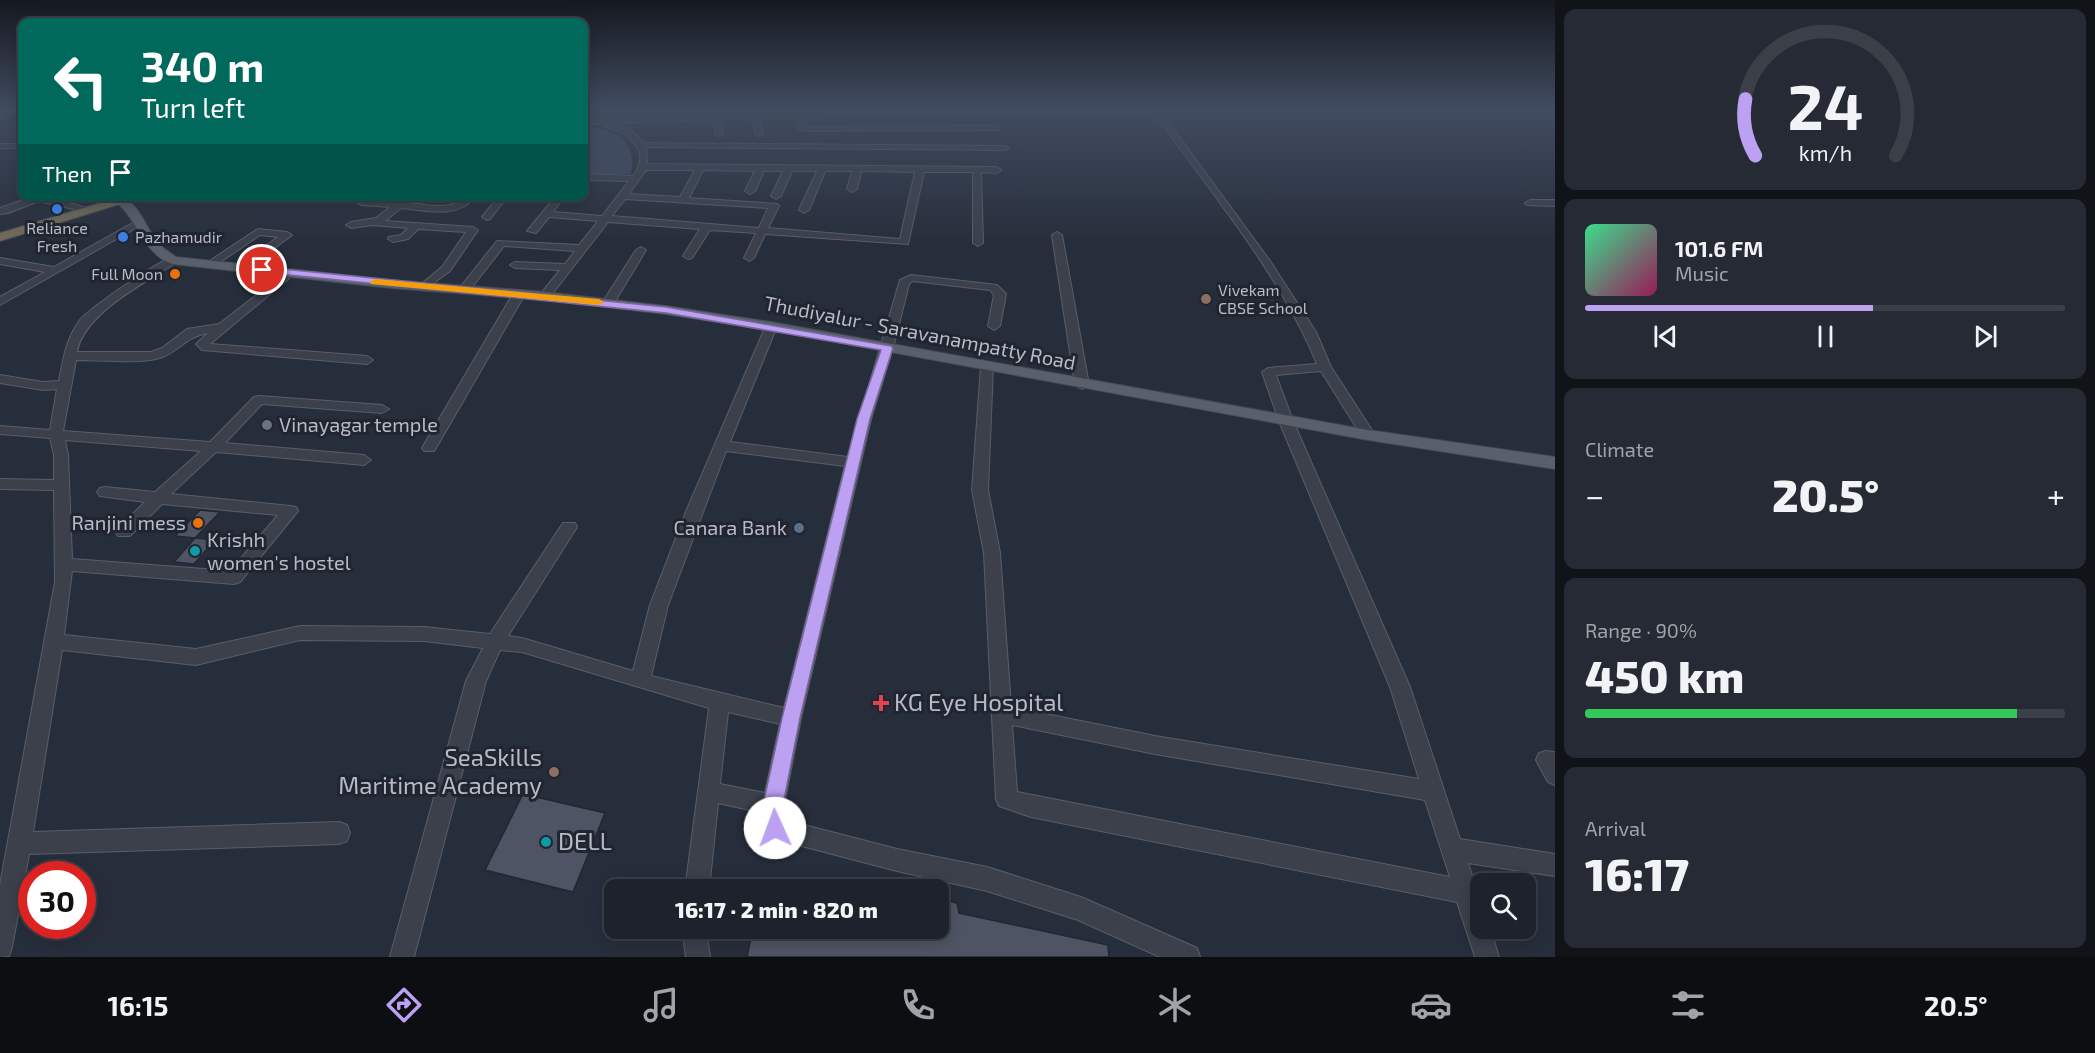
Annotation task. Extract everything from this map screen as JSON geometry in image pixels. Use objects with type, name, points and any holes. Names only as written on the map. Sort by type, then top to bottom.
[{"type":"highway","points":[[0,235],[82,208],[112,201]]},
{"type":"highway","points":[[0,235],[114,201]]},
{"type":"main road","points":[[123,201],[156,248],[173,260]]},
{"type":"main road","name":"Thudiyalur - Saravanampatty Road","points":[[173,260],[424,287],[545,296],[771,326],[1286,421],[1555,463]]},
{"type":"street","points":[[545,296],[636,179],[645,163],[644,153]]},
{"type":"street","points":[[878,169],[880,153]]},
{"type":"street","points":[[1187,153],[1265,261],[1310,332],[1325,368],[1368,435]]},
{"type":"street","points":[[642,167],[997,170]]},
{"type":"street","points":[[683,200],[700,168]]},
{"type":"street","points":[[750,191],[760,169]]},
{"type":"street","points":[[777,196],[788,169]]},
{"type":"street","points":[[804,210],[822,169]]},
{"type":"street","points":[[852,189],[857,169]]},
{"type":"street","points":[[546,214],[904,242],[920,170]]},
{"type":"street","points":[[977,170],[978,243]]},
{"type":"street","points":[[588,177],[636,179]]},
{"type":"street","points":[[623,196],[774,206],[749,258]]},
{"type":"street","points":[[0,211],[30,201]]},
{"type":"street","points":[[51,201],[82,208]]},
{"type":"street","points":[[351,225],[378,221],[405,201]]},
{"type":"street","points":[[361,202],[447,209],[467,201]]},
{"type":"street","points":[[487,217],[500,201]]},
{"type":"street","points":[[532,231],[557,201]]},
{"type":"street","points":[[1530,203],[1555,203]]},
{"type":"street","points":[[378,221],[376,223],[474,230],[446,269],[424,287]]},
{"type":"street","points":[[0,302],[138,223]]},
{"type":"street","points":[[393,239],[404,237],[416,226]]},
{"type":"street","points":[[688,256],[706,226]]},
{"type":"street","points":[[210,264],[258,232],[287,234],[242,267]]},
{"type":"street","points":[[1057,235],[1082,385]]},
{"type":"street","points":[[464,290],[501,243],[583,248]]},
{"type":"street","points":[[608,303],[641,250]]},
{"type":"street","points":[[0,947],[64,582],[60,455],[56,433],[72,346],[85,321],[126,290],[173,260]]},
{"type":"street","points":[[0,261],[56,270]]},
{"type":"street","points":[[515,265],[569,267]]},
{"type":"street","points":[[289,273],[202,344],[206,347],[367,360]]},
{"type":"street","points":[[994,326],[1000,294],[993,287],[911,278],[904,282],[887,348],[864,419],[791,718],[773,805],[775,828],[897,860],[998,882],[1081,909],[1188,957]]},
{"type":"street","points":[[429,448],[519,294]]},
{"type":"street","points":[[640,681],[659,605],[771,326]]},
{"type":"street","points":[[70,356],[153,356],[166,351],[191,332],[222,327]]},
{"type":"street","points":[[987,367],[980,490],[992,554],[1003,714],[1006,799],[1031,807],[1466,892]]},
{"type":"street","points":[[1325,368],[1268,372],[1286,421],[1401,687],[1487,957]]},
{"type":"street","points":[[0,379],[43,386],[65,385]]},
{"type":"street","points":[[124,532],[259,400],[382,410]]},
{"type":"street","points":[[0,430],[364,460]]},
{"type":"street","points":[[722,446],[853,462]]},
{"type":"street","points":[[0,484],[61,485]]},
{"type":"street","points":[[63,564],[234,578],[290,511],[105,492]]},
{"type":"street","points":[[402,957],[476,681],[495,642],[539,569],[569,527]]},
{"type":"street","points":[[54,641],[196,657],[300,633],[424,634],[522,645],[640,681],[791,718]]},
{"type":"street","points":[[698,879],[719,702]]},
{"type":"street","points":[[1003,714],[1155,744],[1434,791]]},
{"type":"street","points":[[1555,761],[1546,760],[1555,775]]},
{"type":"street","points":[[708,791],[773,805]]},
{"type":"street","points":[[20,843],[339,833]]},
{"type":"street","points":[[1453,849],[1555,865]]},
{"type":"street","points":[[696,939],[698,957]]},
{"type":"water","points":[[588,153],[630,153],[631,174],[588,175]]},
{"type":"building","name":"Ranjini mess","points":[[200,510],[220,512],[195,538],[175,536]]},
{"type":"building","name":"Krishh women's hostel","points":[[195,538],[215,540],[194,564],[174,562]]},
{"type":"building","name":"DELL","points":[[523,794],[605,813],[573,892],[485,870]]},
{"type":"building","points":[[949,901],[957,903],[959,913],[1108,945],[1109,957],[747,957],[751,939],[949,939]]},
{"type":"slow traffic","points":[[375,282],[599,302]]},
{"type":"place","name":"Reliance Fresh","points":[[57,209]]},
{"type":"place","name":"Pazhamudir","points":[[123,237]]},
{"type":"place","name":"Full Moon","points":[[175,274]]},
{"type":"place","name":"Vivekam CBSE School","points":[[1206,299]]},
{"type":"place","name":"Vinayagar temple","points":[[267,425]]},
{"type":"place","name":"Ranjini mess","points":[[198,523]]},
{"type":"place","name":"Canara Bank","points":[[799,528]]},
{"type":"place","name":"Krishh women's hostel","points":[[195,551]]},
{"type":"place","name":"KG Eye Hospital","points":[[881,703]]},
{"type":"place","name":"SeaSkills Maritime Academy","points":[[554,772]]},
{"type":"place","name":"DELL","points":[[546,842]]},
{"type":"route","points":[[262,270],[391,284],[545,296],[666,310],[771,326],[887,348],[864,419],[791,718],[773,805],[775,828]]}]
